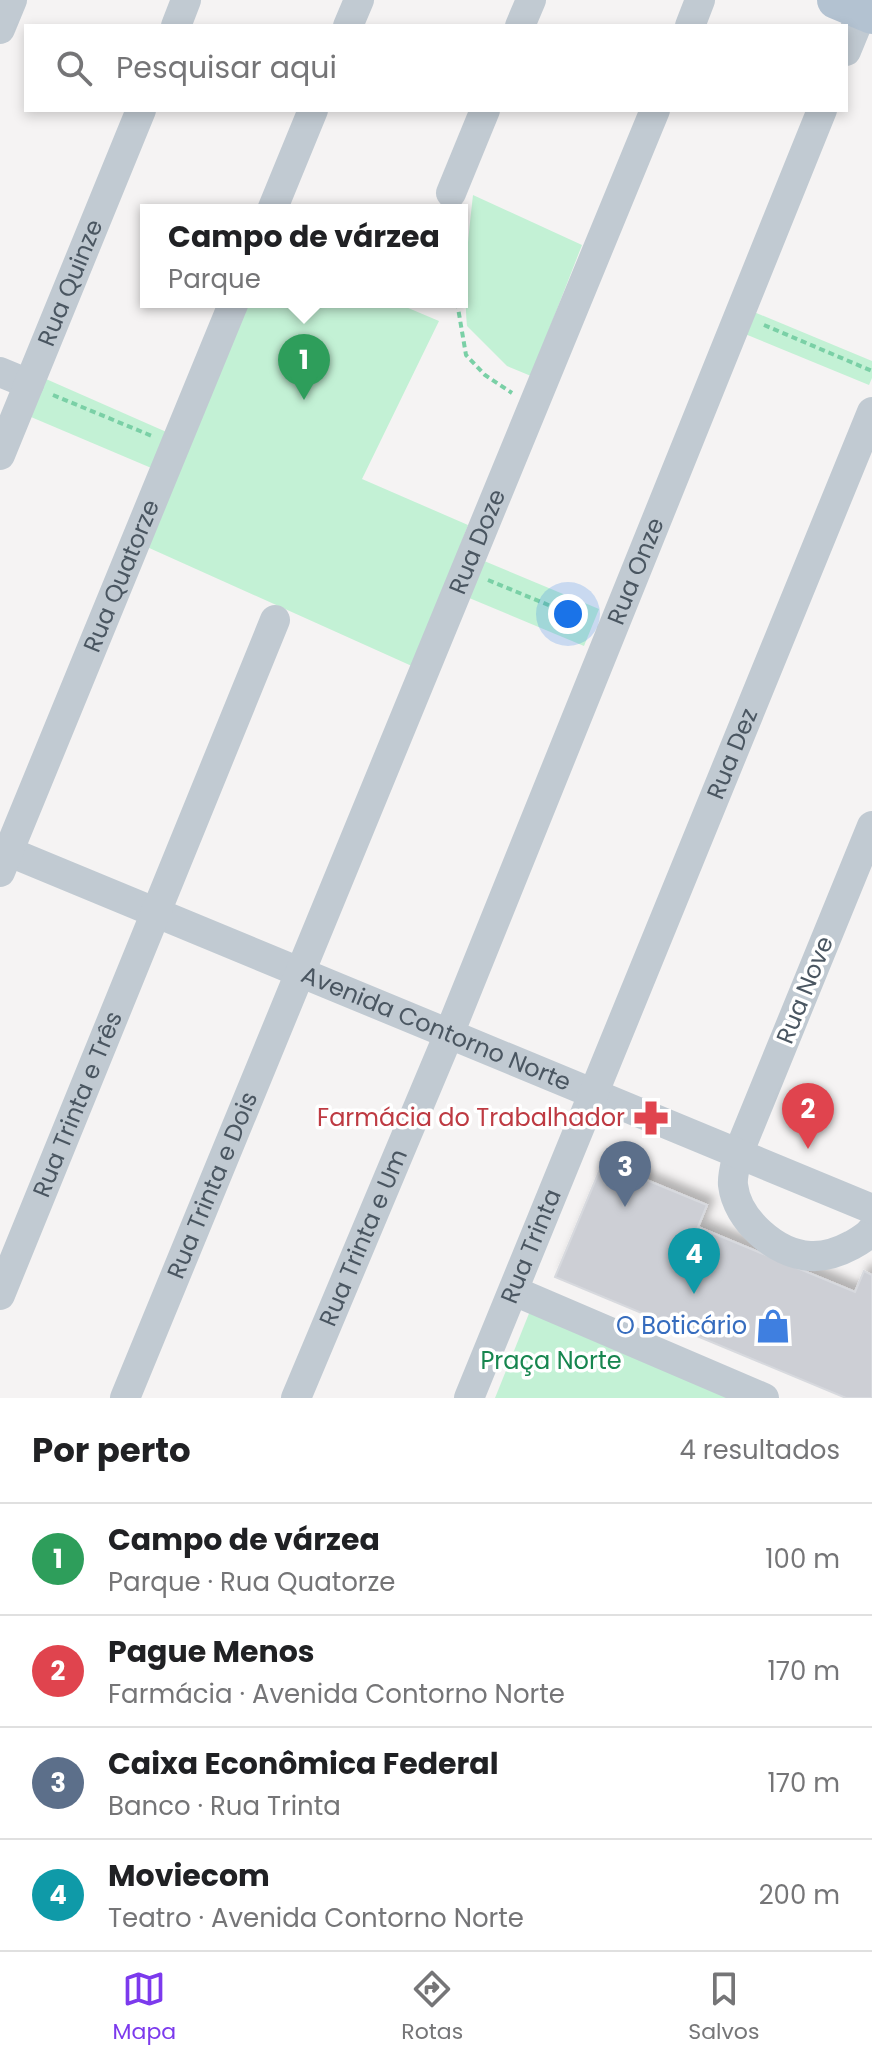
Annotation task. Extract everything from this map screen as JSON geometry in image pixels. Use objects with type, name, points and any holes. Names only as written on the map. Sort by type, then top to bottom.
[{"type":"street","points":[[0,29],[12,0]]},
{"type":"street","points":[[177,24],[186,0]]},
{"type":"street","points":[[349,24],[359,0]]},
{"type":"street","points":[[521,24],[531,0]]},
{"type":"street","points":[[691,24],[700,0]]},
{"type":"street","points":[[848,44],[859,6]]},
{"type":"street","name":"Rua Quinze","points":[[0,455],[140,112]]},
{"type":"street","points":[[274,204],[312,112]]},
{"type":"street","points":[[451,193],[484,112]]},
{"type":"street","name":"Rua Doze","points":[[300,972],[654,112]]},
{"type":"street","name":"Rua Onze","points":[[449,1034],[821,112]]},
{"type":"street","name":"Rua Quatorze","points":[[3,857],[232,308]]},
{"type":"street","points":[[0,372],[29,384]]},
{"type":"street","name":"Rua Dez","points":[[595,1095],[865,448],[872,412]]},
{"type":"street","name":"Rua Trinta e Três","points":[[0,1295],[275,620]]},
{"type":"street","name":"Rua Nove","points":[[872,826],[738,1154],[732,1182],[741,1207],[753,1225],[794,1254],[829,1255],[855,1243],[872,1230]]},
{"type":"street","name":"Avenida Contorno Norte","points":[[3,857],[154,912],[872,1209]]},
{"type":"street","name":"Rua Trinta e Dois","points":[[125,1398],[300,972]]},
{"type":"street","name":"Rua Trinta e Um","points":[[296,1398],[449,1034]]},
{"type":"street","name":"Rua Trinta","points":[[469,1398],[595,1095]]},
{"type":"street","points":[[514,1291],[764,1398]]},
{"type":"path","points":[[458,308],[466,355],[485,375],[531,411]]},
{"type":"path","points":[[740,315],[872,371]]},
{"type":"path","points":[[29,384],[175,446]]},
{"type":"path","points":[[465,571],[612,631]]},
{"type":"green space","points":[[473,195],[582,245],[531,376],[507,366],[467,326],[468,245]]},
{"type":"green space","points":[[246,308],[408,308],[439,321],[362,479],[468,525],[414,667],[147,547]]},
{"type":"green space","points":[[754,312],[872,361],[869,385],[745,334]]},
{"type":"green space","points":[[46,379],[171,434],[156,470],[31,417]]},
{"type":"green space","points":[[477,558],[599,609],[584,646],[462,595]]},
{"type":"green space","name":"Praça Norte","points":[[530,1311],[731,1398],[495,1398]]},
{"type":"building","points":[[603,1162],[707,1205],[698,1227],[855,1292],[864,1271],[872,1275],[872,1398],[846,1398],[555,1277]]},
{"type":"place","name":"Campo de várzea","points":[[304,400]]},
{"type":"place","name":"Farmácia do Trabalhador","points":[[651,1118]]},
{"type":"place","name":"Pague Menos","points":[[808,1149]]},
{"type":"place","name":"Caixa Econômica Federal","points":[[625,1207]]},
{"type":"place","name":"Moviecom","points":[[694,1294]]},
{"type":"place","name":"O Boticário","points":[[773,1326]]}]
